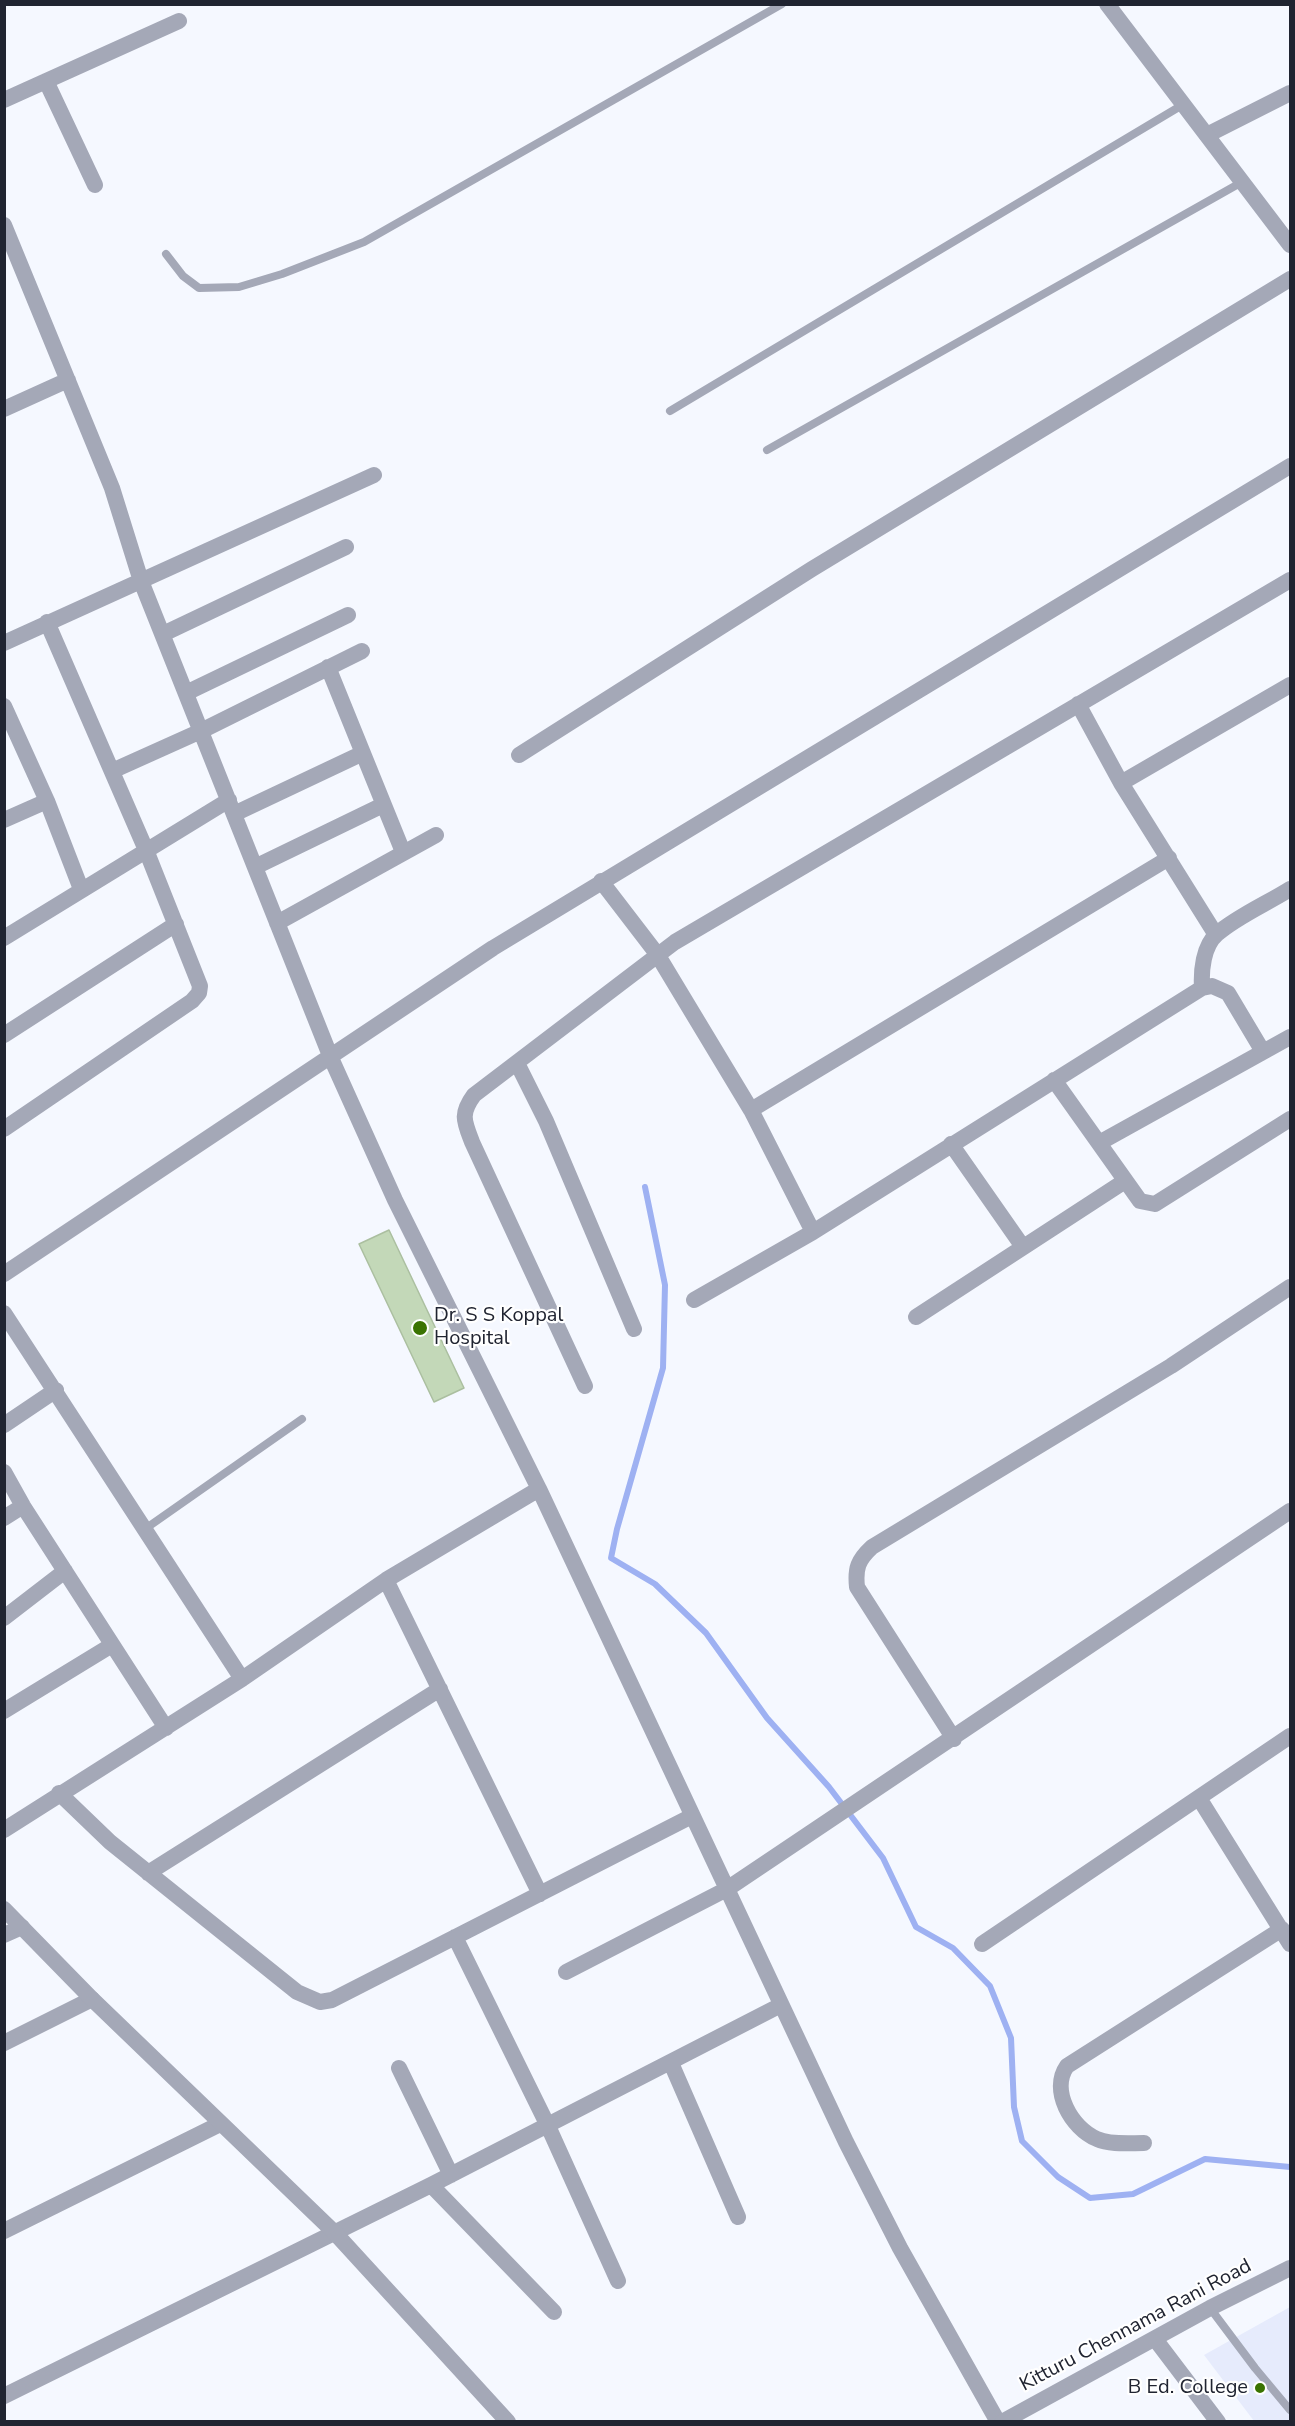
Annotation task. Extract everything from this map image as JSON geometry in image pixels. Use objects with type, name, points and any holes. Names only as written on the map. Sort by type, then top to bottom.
[{"type":"street","points":[[1107,4],[1290,245]]},
{"type":"street","points":[[4,100],[179,21]]},
{"type":"street","points":[[46,81],[95,185]]},
{"type":"street","points":[[1207,135],[1290,93]]},
{"type":"street","points":[[4,225],[112,488],[141,580],[331,1058],[395,1200],[539,1489],[846,2142],[900,2248],[1000,2421]]},
{"type":"street","points":[[519,755],[812,569],[1290,279]]},
{"type":"street","points":[[4,409],[68,380]]},
{"type":"street","points":[[4,1274],[493,948],[1290,466]]},
{"type":"street","points":[[4,643],[374,475]]},
{"type":"street","points":[[163,634],[346,547]]},
{"type":"street","points":[[585,1386],[472,1142],[464,1120],[465,1107],[474,1095],[657,954],[1290,580]]},
{"type":"street","points":[[186,693],[348,615]]},
{"type":"street","points":[[6,1125],[200,993],[199,978],[47,622]]},
{"type":"street","points":[[112,771],[201,731],[362,651]]},
{"type":"street","points":[[328,667],[361,754],[403,852]]},
{"type":"street","points":[[1121,783],[1290,685]]},
{"type":"street","points":[[1078,704],[1121,783],[1216,935]]},
{"type":"street","points":[[4,706],[11,738],[46,801],[81,889]]},
{"type":"street","points":[[4,938],[146,850],[231,807],[361,754]]},
{"type":"street","points":[[4,820],[46,801]]},
{"type":"street","points":[[255,867],[383,805]]},
{"type":"street","points":[[277,923],[436,835]]},
{"type":"street","points":[[751,1110],[1169,858]]},
{"type":"street","points":[[601,881],[657,954],[751,1110],[813,1232]]},
{"type":"street","points":[[1202,988],[1201,972],[1216,935],[1290,889]]},
{"type":"street","points":[[4,1035],[176,924]]},
{"type":"street","points":[[694,1300],[813,1232],[1202,988],[1212,986],[1228,993],[1262,1050]]},
{"type":"street","points":[[1099,1143],[1262,1050],[1289,1042]]},
{"type":"street","points":[[517,1063],[546,1120],[634,1329]]},
{"type":"street","points":[[1054,1080],[1140,1201],[1155,1204],[1290,1119]]},
{"type":"street","points":[[951,1144],[1023,1248]]},
{"type":"street","points":[[916,1317],[1125,1181]]},
{"type":"street","points":[[954,1739],[857,1587],[855,1569],[862,1556],[872,1546],[1171,1366],[1290,1287]]},
{"type":"street","points":[[4,1313],[242,1679]]},
{"type":"street","points":[[4,1425],[56,1390]]},
{"type":"street","points":[[4,1472],[166,1728]]},
{"type":"street","points":[[4,1830],[58,1793],[242,1679],[386,1580],[539,1489]]},
{"type":"street","points":[[4,1518],[24,1506]]},
{"type":"street","points":[[566,1972],[727,1889],[954,1739],[1290,1511]]},
{"type":"street","points":[[4,1617],[65,1571]]},
{"type":"street","points":[[386,1580],[540,1894]]},
{"type":"street","points":[[4,1712],[112,1645]]},
{"type":"street","points":[[148,1873],[440,1689]]},
{"type":"street","points":[[982,1944],[1290,1737]]},
{"type":"street","points":[[58,1793],[148,1873],[297,1992],[320,2002],[332,2000],[692,1816]]},
{"type":"street","points":[[1144,2143],[1098,2140],[1085,2132],[1072,2118],[1059,2089],[1060,2076],[1066,2066],[1286,1937],[1199,1798]]},
{"type":"street","points":[[4,1909],[92,1999],[335,2233],[508,2421]]},
{"type":"street","points":[[4,1935],[22,1927]]},
{"type":"street","points":[[455,1937],[548,2126],[618,2281]]},
{"type":"street","points":[[4,2043],[92,1999]]},
{"type":"street","points":[[4,2396],[451,2175],[781,2006]]},
{"type":"street","points":[[671,2063],[738,2217]]},
{"type":"street","points":[[399,2068],[451,2175]]},
{"type":"street","points":[[4,2231],[220,2124]]},
{"type":"street","points":[[431,2185],[554,2312]]},
{"type":"street","name":"Kitturu Chennama Rani Road","points":[[1000,2421],[1210,2308],[1290,2268]]},
{"type":"street","points":[[1155,2339],[1218,2421]]},
{"type":"lane","points":[[166,254],[183,276],[199,288],[239,287],[282,274],[364,242],[782,4]]},
{"type":"lane","points":[[670,411],[1184,105]]},
{"type":"lane","points":[[767,450],[1242,182]]},
{"type":"lane","points":[[145,1528],[302,1419]]},
{"type":"lane","points":[[1210,2308],[1290,2410]]},
{"type":"shaded area","name":"B Ed. College","points":[[1290,2307],[1290,2421],[1254,2421],[1204,2355]]},
{"type":"building","points":[[389,1230],[464,1388],[434,1402],[359,1244]]},
{"type":"waterway","points":[[645,1187],[665,1285],[663,1368],[617,1529],[611,1558],[655,1584],[706,1633],[767,1718],[829,1787],[883,1858],[916,1927],[953,1948],[990,1986],[1011,2038],[1014,2107],[1022,2141],[1058,2177],[1090,2198],[1133,2194],[1205,2159],[1290,2167]]},
{"type":"place","name":"Dr. S S Koppal Hospital","points":[[420,1328]]},
{"type":"place","name":"B Ed. College","points":[[1260,2388]]}]
